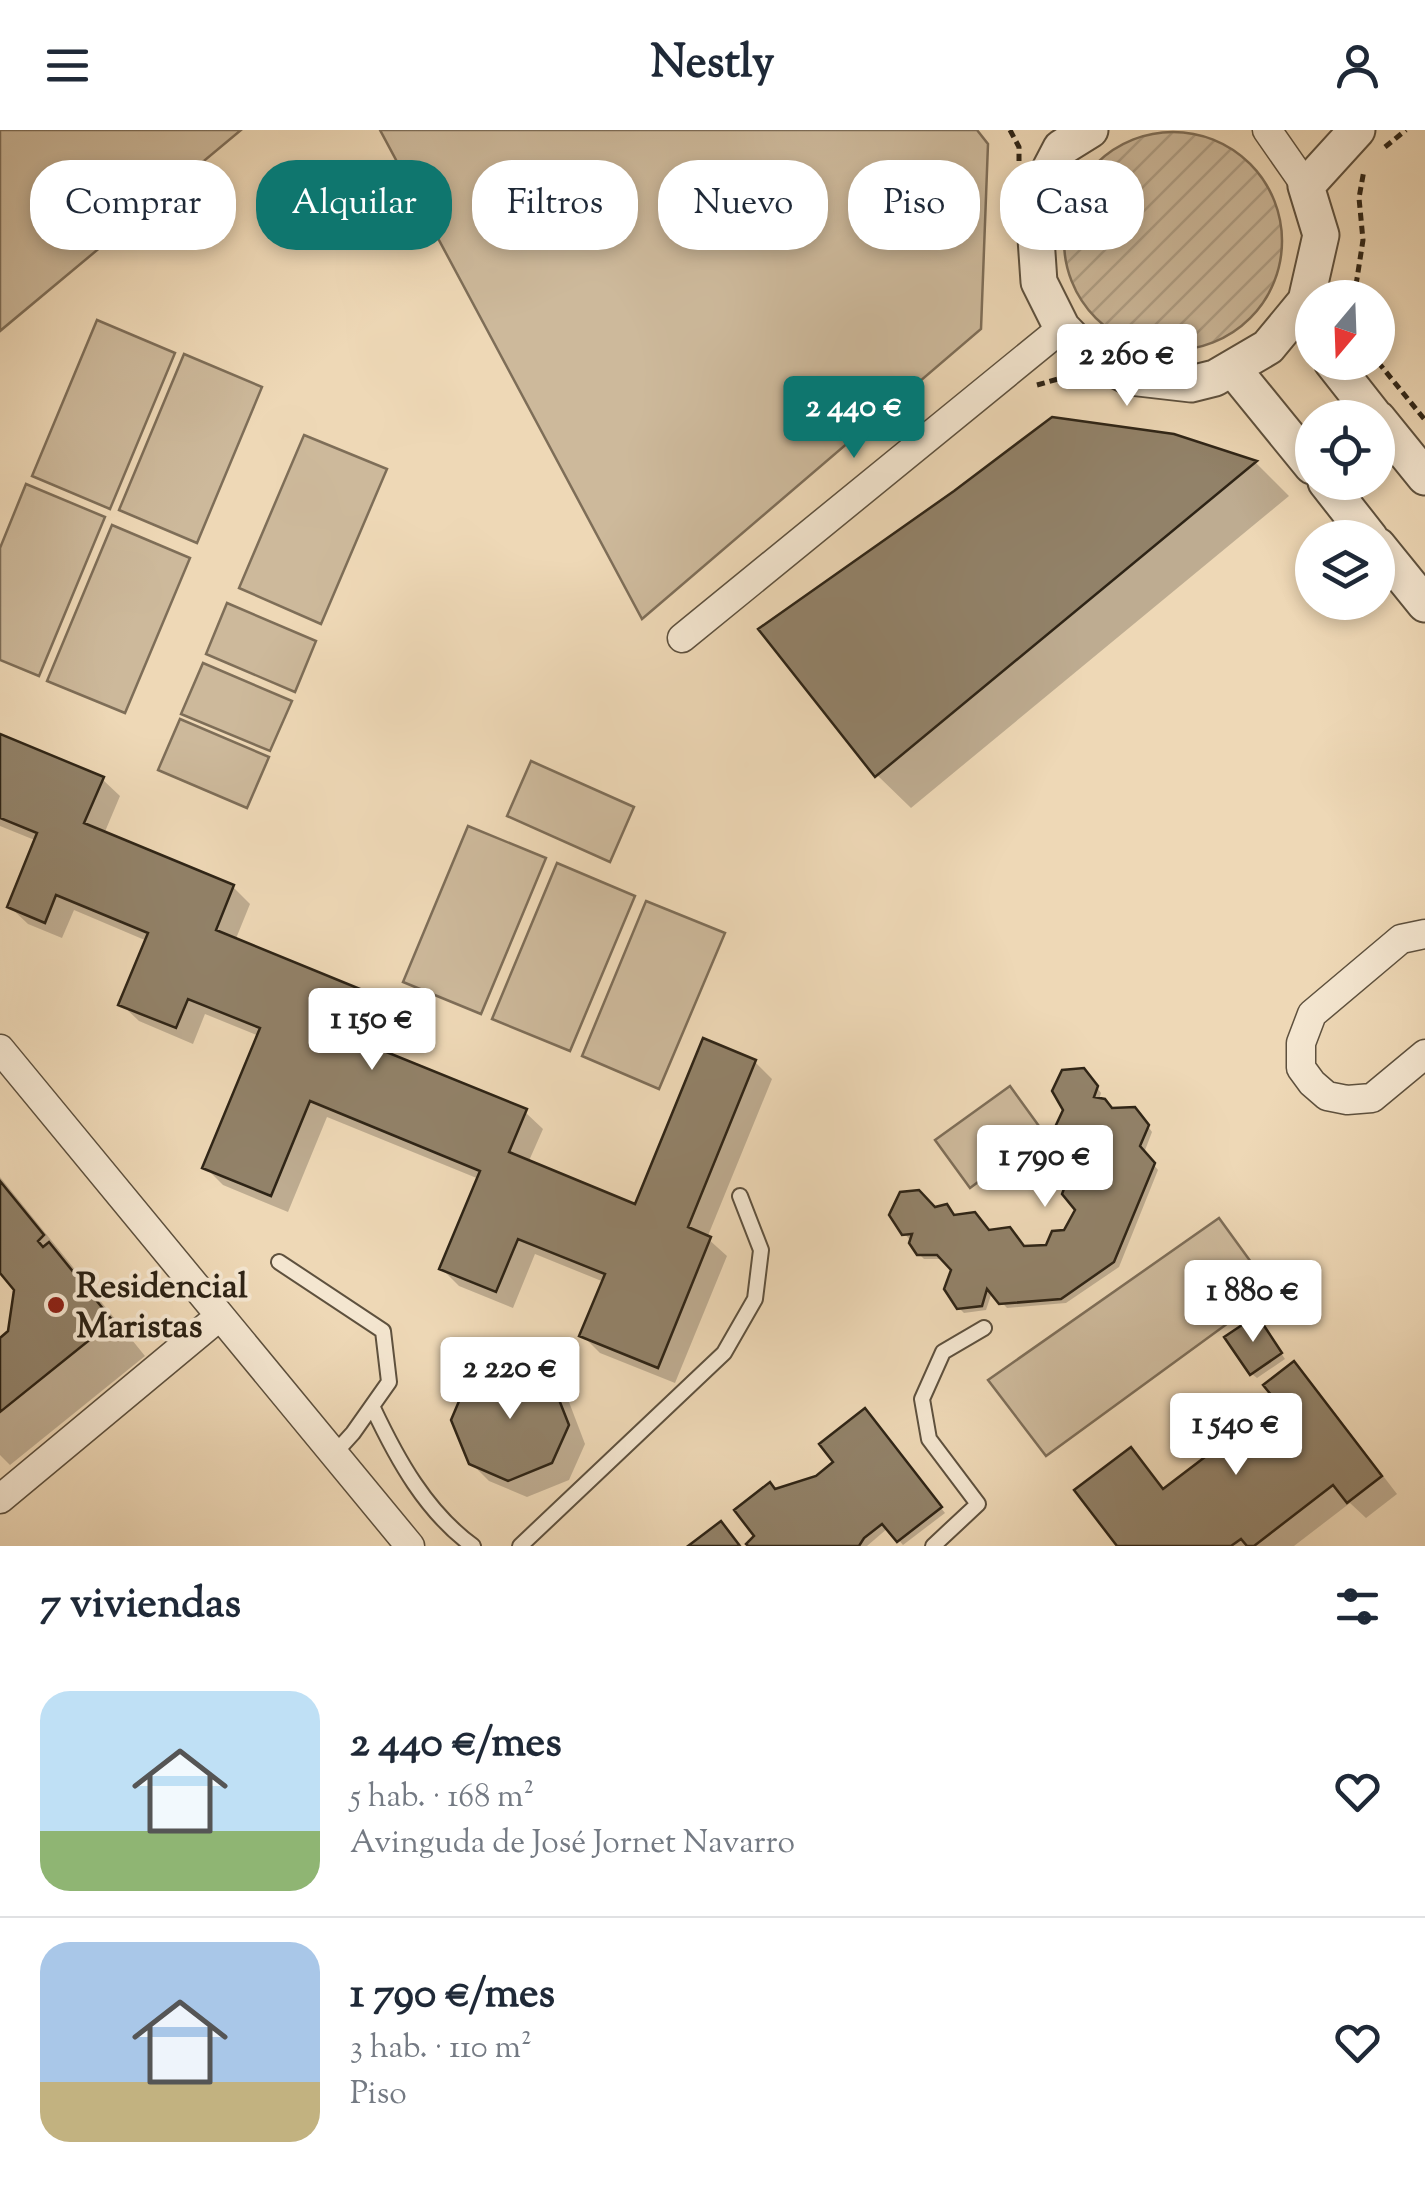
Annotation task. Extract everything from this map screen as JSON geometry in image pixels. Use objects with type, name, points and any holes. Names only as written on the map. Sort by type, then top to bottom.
[{"type":"street","points":[[1267,130],[1306,186],[1321,235],[1314,280]]},
{"type":"street","points":[[1066,136],[1049,172],[1036,224],[1038,282],[1062,328],[1089,356],[1130,377],[1192,384],[1233,369],[1295,328]]},
{"type":"street","points":[[1306,186],[1370,147]]},
{"type":"street","points":[[682,638],[1062,328]]},
{"type":"street","points":[[1233,369],[1295,445]]},
{"type":"street","points":[[1346,380],[1363,400]]},
{"type":"street","points":[[1395,440],[1425,476]]},
{"type":"street","points":[[1340,500],[1356,520]]},
{"type":"street","points":[[1395,567],[1425,604]]},
{"type":"street","points":[[1425,934],[1400,940],[1312,1014],[1301,1043],[1301,1068],[1312,1084],[1328,1096],[1347,1100],[1372,1098],[1425,1054]]},
{"type":"street","points":[[0,1049],[410,1546]]},
{"type":"street","points":[[0,1499],[220,1316]]},
{"type":"lane","points":[[520,1546],[724,1353],[755,1300],[760,1250],[740,1196]]},
{"type":"lane","points":[[279,1262],[383,1330],[390,1382],[334,1454]]},
{"type":"lane","points":[[934,1546],[978,1504],[929,1439],[922,1399],[943,1352],[984,1328]]},
{"type":"lane","points":[[372,1408],[392,1450],[426,1501],[473,1546]]},
{"type":"path","points":[[1357,280],[1363,240],[1359,198],[1370,147],[1406,130]]},
{"type":"path","points":[[1393,380],[1425,420]]},
{"type":"shaded area","points":[[0,130],[241,130],[205,160],[30,160],[30,250],[97,250],[0,331]]},
{"type":"shaded area","points":[[380,130],[977,130],[988,144],[981,329],[642,619],[444,250],[452,250],[452,160],[396,160]]},
{"type":"shaded area","points":[[1152,134],[1194,134],[1234,150],[1264,180],[1280,220],[1280,262],[1264,302],[1234,332],[1194,348],[1152,348],[1112,332],[1082,302],[1066,262],[1065,250],[1144,250],[1144,160],[1101,160],[1131,140]]},
{"type":"shaded area","points":[[97,320],[175,353],[110,509],[32,476]]},
{"type":"shaded area","points":[[184,354],[262,387],[197,543],[119,510]]},
{"type":"shaded area","points":[[304,435],[387,469],[321,624],[239,588]]},
{"type":"shaded area","points":[[26,484],[105,517],[39,676],[0,660],[0,548]]},
{"type":"shaded area","points":[[112,525],[190,558],[125,713],[47,681]]},
{"type":"shaded area","points":[[227,603],[316,641],[295,692],[206,654]]},
{"type":"shaded area","points":[[203,663],[292,701],[270,751],[181,714]]},
{"type":"shaded area","points":[[180,719],[269,757],[247,808],[158,770]]},
{"type":"shaded area","points":[[531,761],[634,807],[610,862],[507,816]]},
{"type":"shaded area","points":[[468,826],[546,858],[481,1014],[403,982]]},
{"type":"shaded area","points":[[557,863],[635,896],[570,1051],[492,1019]]},
{"type":"shaded area","points":[[646,901],[725,933],[659,1089],[582,1056]]},
{"type":"shaded area","points":[[1010,1086],[1044,1133],[970,1188],[935,1140]]},
{"type":"shaded area","points":[[1219,1218],[1272,1291],[1046,1456],[988,1380]]},
{"type":"building","points":[[1052,417],[1174,434],[1257,461],[875,777],[758,629]]},
{"type":"building","points":[[0,734],[104,777],[84,823],[234,885],[216,930],[360,989],[342,1034],[527,1109],[509,1152],[635,1204],[703,1038],[756,1060],[688,1227],[711,1237],[658,1368],[579,1336],[605,1274],[518,1239],[496,1292],[439,1269],[480,1171],[310,1101],[271,1196],[202,1168],[260,1028],[188,999],[176,1028],[118,1005],[148,933],[56,895],[45,923],[7,907],[37,833],[0,818]]},
{"type":"building","points":[[1084,1068],[1098,1086],[1094,1097],[1105,1099],[1112,1108],[1135,1107],[1149,1125],[1140,1146],[1155,1163],[1114,1262],[1061,1299],[999,1304],[987,1289],[982,1306],[957,1309],[944,1289],[951,1270],[937,1255],[917,1255],[909,1243],[912,1234],[902,1235],[889,1215],[900,1192],[919,1190],[935,1207],[947,1204],[954,1215],[975,1212],[989,1230],[1010,1227],[1024,1246],[1046,1245],[1052,1231],[1064,1230],[1075,1210],[1062,1194],[1070,1173],[1056,1155],[1064,1134],[1056,1125],[1063,1110],[1052,1091],[1062,1070]]},
{"type":"building","name":"Residencial Maristas","points":[[0,1181],[44,1235],[38,1241],[43,1247],[49,1242],[113,1321],[0,1412],[0,1338],[8,1331],[14,1290],[0,1273]]},
{"type":"building","points":[[1257,1315],[1282,1353],[1250,1375],[1224,1337]]},
{"type":"building","points":[[1294,1361],[1382,1476],[1347,1503],[1333,1485],[1254,1546],[1247,1546],[1241,1539],[1231,1546],[1117,1546],[1074,1490],[1131,1447],[1163,1489],[1277,1402],[1263,1385]]},
{"type":"building","points":[[509,1363],[552,1382],[569,1425],[552,1463],[508,1481],[469,1464],[451,1420],[468,1380]]},
{"type":"building","points":[[865,1408],[942,1507],[897,1542],[882,1524],[859,1546],[748,1546],[754,1536],[734,1510],[770,1482],[775,1489],[816,1476],[833,1462],[819,1444]]},
{"type":"building","points":[[721,1521],[740,1546],[688,1546]]},
{"type":"place","name":"Residencial Maristas","points":[[56,1305]]}]
